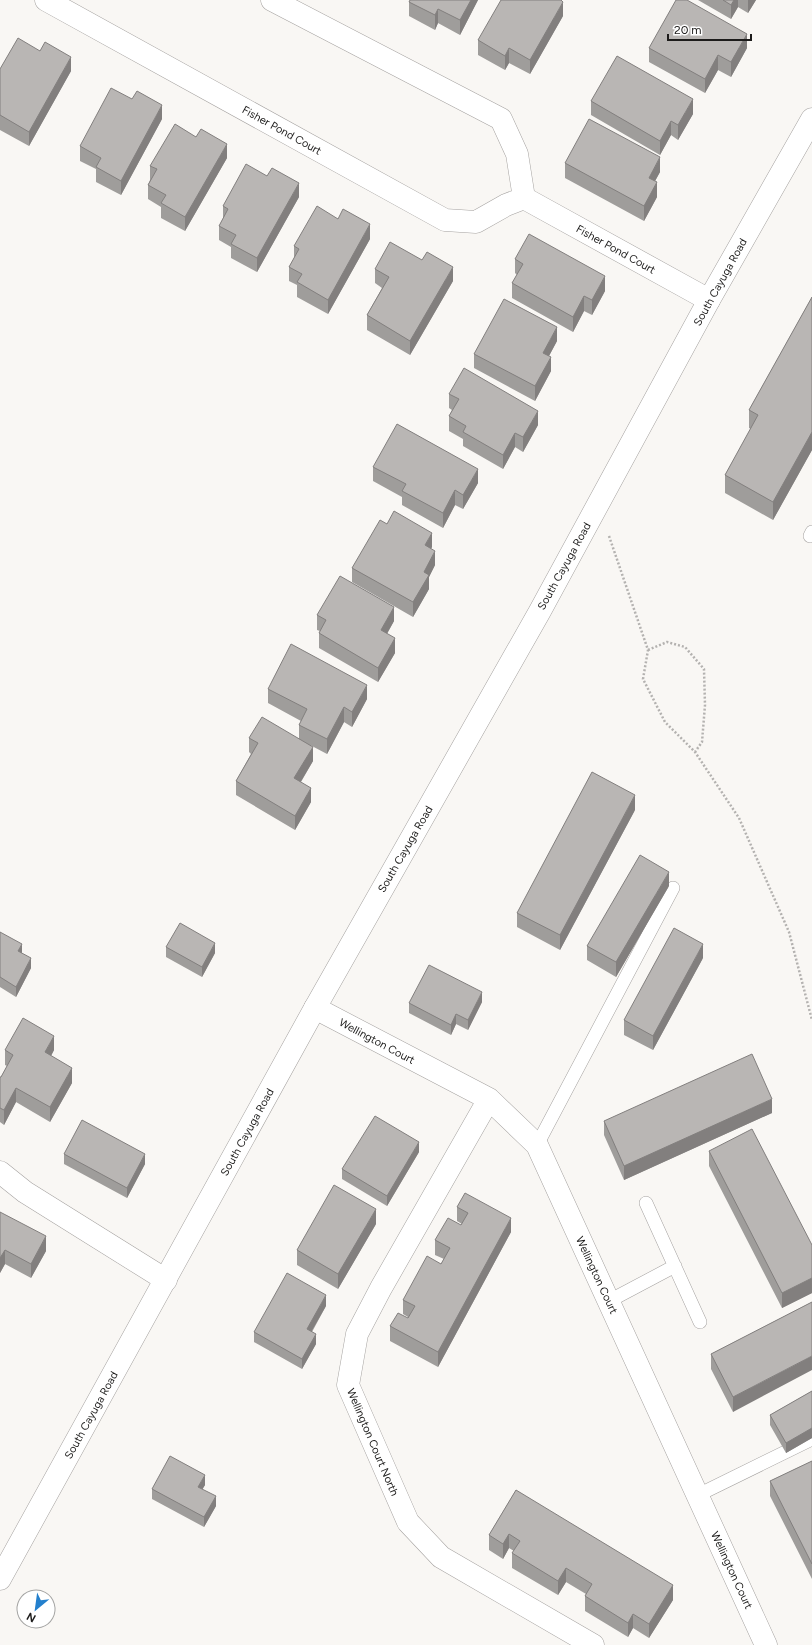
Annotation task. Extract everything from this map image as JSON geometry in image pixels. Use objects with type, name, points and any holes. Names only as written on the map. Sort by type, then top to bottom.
[{"type":"street","name":"Fisher Pond Court","points":[[46,0],[445,220],[476,222],[506,205],[524,198],[709,300]]},
{"type":"street","points":[[272,0],[501,119],[516,154],[524,198]]},
{"type":"street","name":"South Cayuga Road","points":[[0,1579],[315,1008],[540,611],[709,300],[812,119]]},
{"type":"street","name":"Wellington Court","points":[[315,1008],[489,1099],[537,1145],[766,1645]]},
{"type":"street","name":"Wellington Court North","points":[[489,1099],[381,1288],[357,1334],[348,1385],[408,1522],[441,1557],[593,1645]]},
{"type":"street","points":[[0,1172],[26,1192],[166,1280]]},
{"type":"lane","points":[[537,1145],[674,888]]},
{"type":"lane","points":[[646,1203],[700,1322]]},
{"type":"lane","points":[[609,1302],[675,1266]]},
{"type":"lane","points":[[698,1495],[812,1439]]},
{"type":"path","points":[[598,503],[648,650],[643,679],[665,722],[695,752],[739,818],[789,932],[812,1020]]},
{"type":"path","points":[[648,650],[667,642],[685,647],[704,669],[705,706],[702,742],[695,752]]},
{"type":"building","points":[[410,0],[471,0],[460,20],[438,9],[435,15],[409,2]]},
{"type":"building","points":[[501,0],[561,0],[563,2],[530,60],[509,48],[505,56],[478,40]]},
{"type":"building","points":[[676,0],[687,0],[747,34],[731,62],[718,55],[705,79],[649,48]]},
{"type":"building","points":[[723,0],[734,0],[731,5]]},
{"type":"building","points":[[18,38],[40,51],[45,42],[71,57],[29,132],[0,115],[0,69]]},
{"type":"building","points":[[617,56],[693,99],[678,125],[671,121],[660,141],[591,101]]},
{"type":"building","points":[[111,88],[132,99],[137,91],[162,105],[121,181],[96,167],[101,158],[80,146]]},
{"type":"building","points":[[589,119],[660,157],[649,178],[657,182],[644,206],[565,163]]},
{"type":"building","points":[[175,124],[196,137],[201,129],[227,144],[185,217],[161,203],[166,195],[148,185],[157,169],[150,166]]},
{"type":"building","points":[[246,164],[267,176],[272,168],[299,183],[257,258],[231,244],[236,235],[219,226],[228,209],[223,206]]},
{"type":"building","points":[[317,206],[338,219],[343,209],[370,224],[328,300],[297,282],[302,274],[289,267],[299,249],[294,246]]},
{"type":"building","points":[[529,234],[605,276],[592,300],[584,296],[573,317],[512,283],[523,264],[515,259]]},
{"type":"building","points":[[390,242],[422,260],[427,252],[453,267],[410,341],[367,315],[389,277],[375,269]]},
{"type":"building","points":[[812,297],[812,432],[773,502],[725,475],[758,415],[749,410]]},
{"type":"building","points":[[504,299],[557,327],[543,353],[551,357],[535,386],[474,354]]},
{"type":"building","points":[[464,368],[538,411],[523,437],[515,433],[503,455],[463,432],[466,426],[449,416],[459,399],[449,394]]},
{"type":"building","points":[[397,424],[478,469],[463,495],[455,490],[443,513],[402,491],[406,484],[373,467]]},
{"type":"building","points":[[394,511],[432,533],[425,545],[435,551],[424,572],[429,575],[413,602],[352,568],[380,520],[387,524]]},
{"type":"building","points":[[340,576],[394,607],[381,630],[395,638],[378,668],[319,633],[326,620],[317,615]]},
{"type":"building","points":[[291,644],[367,685],[352,712],[344,707],[327,739],[299,725],[307,709],[268,689]]},
{"type":"building","points":[[262,717],[313,747],[294,778],[311,788],[295,816],[236,781],[258,743],[249,738]]},
{"type":"building","points":[[592,772],[635,795],[560,935],[517,913]]},
{"type":"building","points":[[640,855],[669,872],[616,962],[587,946]]},
{"type":"building","points":[[180,923],[215,943],[202,967],[166,947]]},
{"type":"building","points":[[674,928],[703,944],[653,1036],[624,1020]]},
{"type":"building","points":[[0,932],[22,944],[18,951],[31,958],[16,987],[0,977]]},
{"type":"building","points":[[429,965],[482,992],[468,1020],[456,1014],[451,1025],[409,1003]]},
{"type":"building","points":[[23,1018],[54,1036],[45,1052],[72,1068],[50,1107],[16,1088],[4,1110],[0,1108],[0,1077],[13,1055],[5,1050]]},
{"type":"building","points":[[752,1054],[772,1099],[624,1166],[604,1121]]},
{"type":"building","points":[[375,1116],[419,1142],[387,1196],[342,1169]]},
{"type":"building","points":[[82,1120],[145,1154],[127,1188],[64,1154]]},
{"type":"building","points":[[752,1129],[812,1245],[812,1278],[782,1293],[709,1151]]},
{"type":"building","points":[[334,1185],[376,1209],[338,1274],[297,1250]]},
{"type":"building","points":[[465,1193],[511,1218],[438,1352],[390,1326],[398,1313],[408,1318],[415,1306],[403,1300],[427,1256],[441,1264],[450,1248],[435,1240],[448,1218],[461,1225],[468,1213],[457,1207]]},
{"type":"building","points":[[0,1212],[46,1236],[31,1264],[5,1250],[0,1258]]},
{"type":"building","points":[[287,1273],[326,1295],[307,1329],[316,1334],[302,1359],[254,1332]]},
{"type":"building","points":[[812,1302],[812,1356],[733,1397],[711,1354]]},
{"type":"building","points":[[812,1391],[812,1428],[786,1443],[770,1415]]},
{"type":"building","points":[[170,1456],[205,1475],[198,1487],[216,1496],[204,1517],[152,1489]]},
{"type":"building","points":[[812,1461],[812,1564],[770,1481]]},
{"type":"building","points":[[516,1490],[673,1585],[649,1624],[633,1614],[628,1623],[585,1596],[592,1584],[566,1568],[558,1581],[512,1553],[520,1541],[509,1534],[503,1544],[489,1535]]}]
